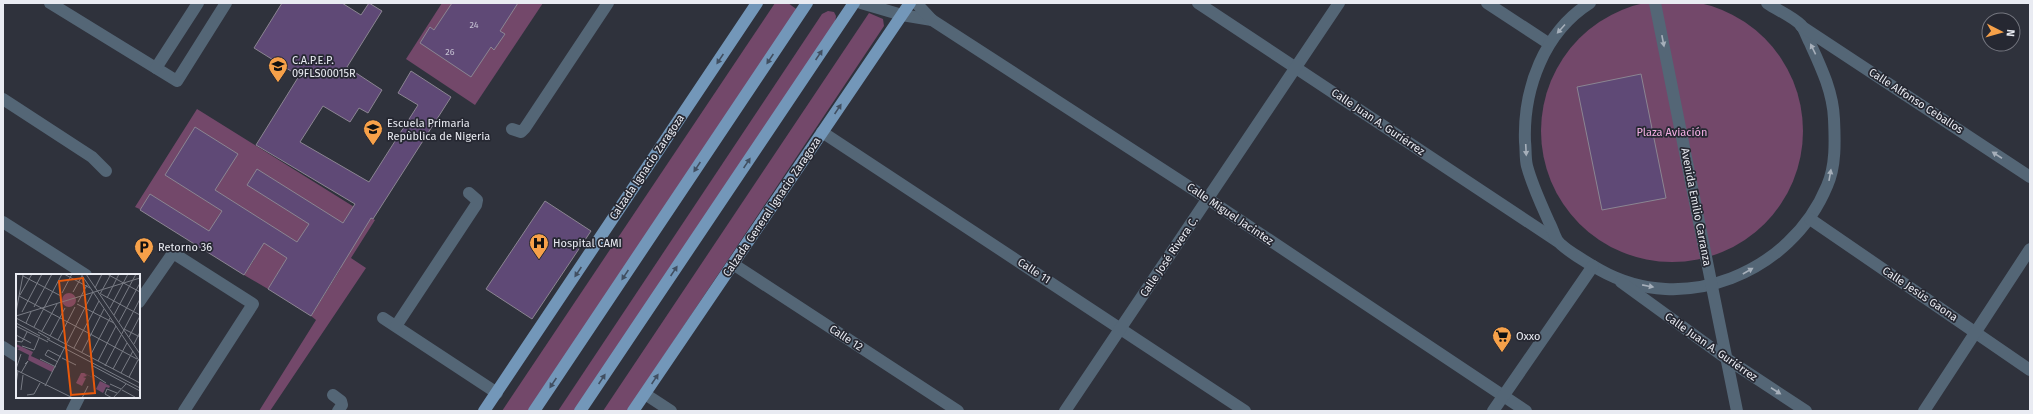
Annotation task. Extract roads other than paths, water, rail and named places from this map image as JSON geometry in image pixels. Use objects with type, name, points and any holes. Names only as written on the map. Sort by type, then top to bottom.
[{"type":"main road","name":"Calzada Ignacio Zaragoza","points":[[484,411],[757,3]]},
{"type":"main road","points":[[534,411],[807,3]]},
{"type":"main road","points":[[580,411],[854,3]]},
{"type":"main road","name":"Calzada General Ignacio Zaragoza","points":[[633,411],[910,3]]},
{"type":"street","points":[[50,3],[177,81],[226,3]]},
{"type":"street","points":[[156,68],[198,3]]},
{"type":"street","points":[[512,129],[521,132],[525,128],[608,3]]},
{"type":"street","name":"Calle Miguel Jacintez","points":[[861,3],[902,15],[932,20]]},
{"type":"street","name":"Calle Miguel Jacintez","points":[[916,3],[932,20],[1208,199],[1526,411]]},
{"type":"street","name":"Calle Juan A. Guriérrez","points":[[1198,3],[1558,241],[1593,266],[1618,280],[1727,359],[1806,411]]},
{"type":"street","name":"Calle José Rivera C.","points":[[1065,411],[1339,3]]},
{"type":"street","points":[[1487,3],[1548,43]]},
{"type":"street","points":[[1558,241],[1526,164],[1524,123],[1532,82],[1548,43],[1576,12],[1590,3]]},
{"type":"street","name":"Avenida Emilio Carranza","points":[[1655,3],[1737,411]]},
{"type":"street","name":"Calle Alfonso Ceballos","points":[[1767,3],[2030,177]]},
{"type":"street","points":[[1618,280],[1665,290],[1712,285],[1740,276],[1765,262],[1787,243],[1810,219],[1828,185],[1835,145],[1833,102],[1820,65],[1801,26]]},
{"type":"street","points":[[3,99],[92,157],[106,171]]},
{"type":"street","name":"Calle 11","points":[[822,132],[1246,411]]},
{"type":"street","points":[[396,326],[476,205],[477,200],[469,193]]},
{"type":"street","name":"Calle Jesús Gaona","points":[[1810,219],[2030,370]]},
{"type":"street","points":[[3,222],[84,274]]},
{"type":"street","points":[[1924,411],[2030,249]]},
{"type":"street","points":[[140,301],[173,253],[253,304],[184,411]]},
{"type":"street","name":"Calle 12","points":[[733,264],[958,411]]},
{"type":"street","points":[[1493,411],[1593,266]]},
{"type":"street","points":[[383,318],[497,393]]},
{"type":"street","points":[[3,347],[16,355]]},
{"type":"street","points":[[645,394],[671,411]]},
{"type":"street","points":[[333,395],[342,403],[338,411]]},
{"type":"street","points":[[72,411],[78,398]]},
{"type":"place","name":"C.A.P.E.P. 09FLS00015R","points":[[278,83]]},
{"type":"place","name":"Escuela Primaria Repùblica de Nigeria","points":[[373,146]]},
{"type":"place","name":"Hospital CAMI","points":[[539,260]]},
{"type":"place","name":"Retorno 36","points":[[144,264]]},
{"type":"place","name":"Oxxo","points":[[1502,353]]},
{"type":"park label","name":"Plaza Aviación","points":[[1672,132]]}]
